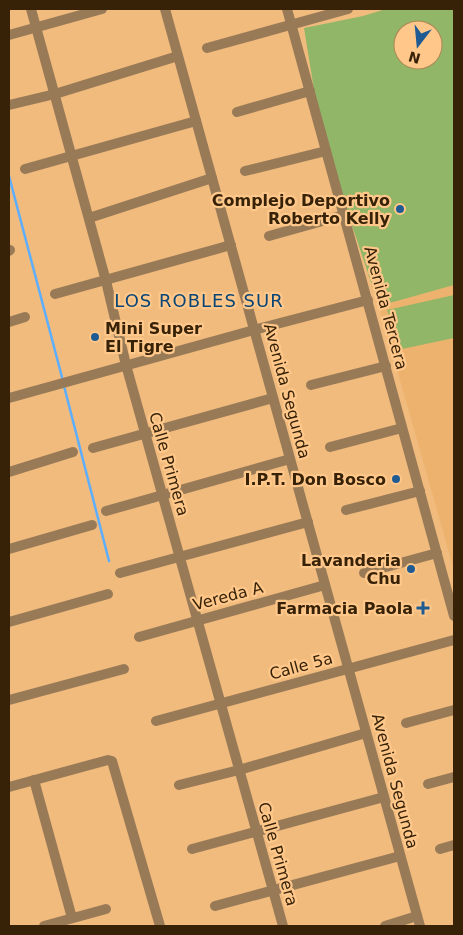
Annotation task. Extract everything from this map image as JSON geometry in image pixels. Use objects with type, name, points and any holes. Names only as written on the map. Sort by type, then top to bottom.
[{"type":"street","name":"Calle Primera","points":[[31,9],[106,281],[126,365],[283,926]]},
{"type":"street","points":[[9,34],[102,9]]},
{"type":"street","name":"Avenida Segunda","points":[[165,9],[418,921]]},
{"type":"street","name":"Avenida Tercera","points":[[287,9],[454,616]]},
{"type":"street","points":[[206,48],[348,9]]},
{"type":"street","points":[[9,105],[55,94],[178,56]]},
{"type":"street","points":[[237,112],[310,90]]},
{"type":"street","points":[[25,169],[196,121]]},
{"type":"street","points":[[246,171],[326,151]]},
{"type":"street","points":[[89,218],[212,178]]},
{"type":"street","points":[[269,236],[344,215]]},
{"type":"street","points":[[55,294],[231,245]]},
{"type":"street","points":[[9,398],[368,300]]},
{"type":"street","points":[[9,322],[26,317]]},
{"type":"street","points":[[312,385],[386,366]]},
{"type":"street","points":[[93,448],[273,398]]},
{"type":"street","points":[[330,447],[402,428]]},
{"type":"street","points":[[9,472],[73,452]]},
{"type":"street","points":[[106,511],[290,459]]},
{"type":"street","points":[[346,510],[420,491]]},
{"type":"street","points":[[120,573],[308,522]]},
{"type":"street","points":[[9,548],[92,525]]},
{"type":"street","points":[[364,573],[437,553]]},
{"type":"street","name":"Vereda A","points":[[139,637],[197,619],[325,585]]},
{"type":"street","points":[[9,622],[108,594]]},
{"type":"street","name":"Calle 5a","points":[[156,721],[454,640]]},
{"type":"street","points":[[9,700],[124,669]]},
{"type":"street","points":[[406,723],[454,710]]},
{"type":"street","points":[[179,785],[239,770],[366,732]]},
{"type":"street","points":[[9,787],[108,760],[112,761],[160,926]]},
{"type":"street","points":[[428,784],[454,777]]},
{"type":"street","points":[[34,780],[72,918]]},
{"type":"street","points":[[192,849],[384,796]]},
{"type":"street","points":[[440,849],[454,845]]},
{"type":"street","points":[[215,906],[400,856]]},
{"type":"street","points":[[44,926],[106,909]]},
{"type":"street","points":[[385,926],[418,921]]},
{"type":"shaded area","points":[[454,285],[454,570],[379,306]]},
{"type":"green space","name":"Complejo Deportivo Roberto Kelly","points":[[386,9],[454,9],[454,285],[379,306],[321,133],[304,28],[363,16]]},
{"type":"green space","points":[[454,295],[454,338],[402,349],[387,310]]},
{"type":"waterway","points":[[9,176],[63,381]]},
{"type":"waterway","points":[[64,386],[109,561]]},
{"type":"place","name":"Complejo Deportivo Roberto Kelly","points":[[400,209]]},
{"type":"place","name":"Mini Super El Tigre","points":[[95,337]]},
{"type":"place","name":"I.P.T. Don Bosco","points":[[396,479]]},
{"type":"place","name":"Lavanderia Chu","points":[[411,569]]},
{"type":"place","name":"Farmacia Paola","points":[[423,608]]},
{"type":"district","name":"LOS ROBLES SUR","points":[[199,300]]}]
